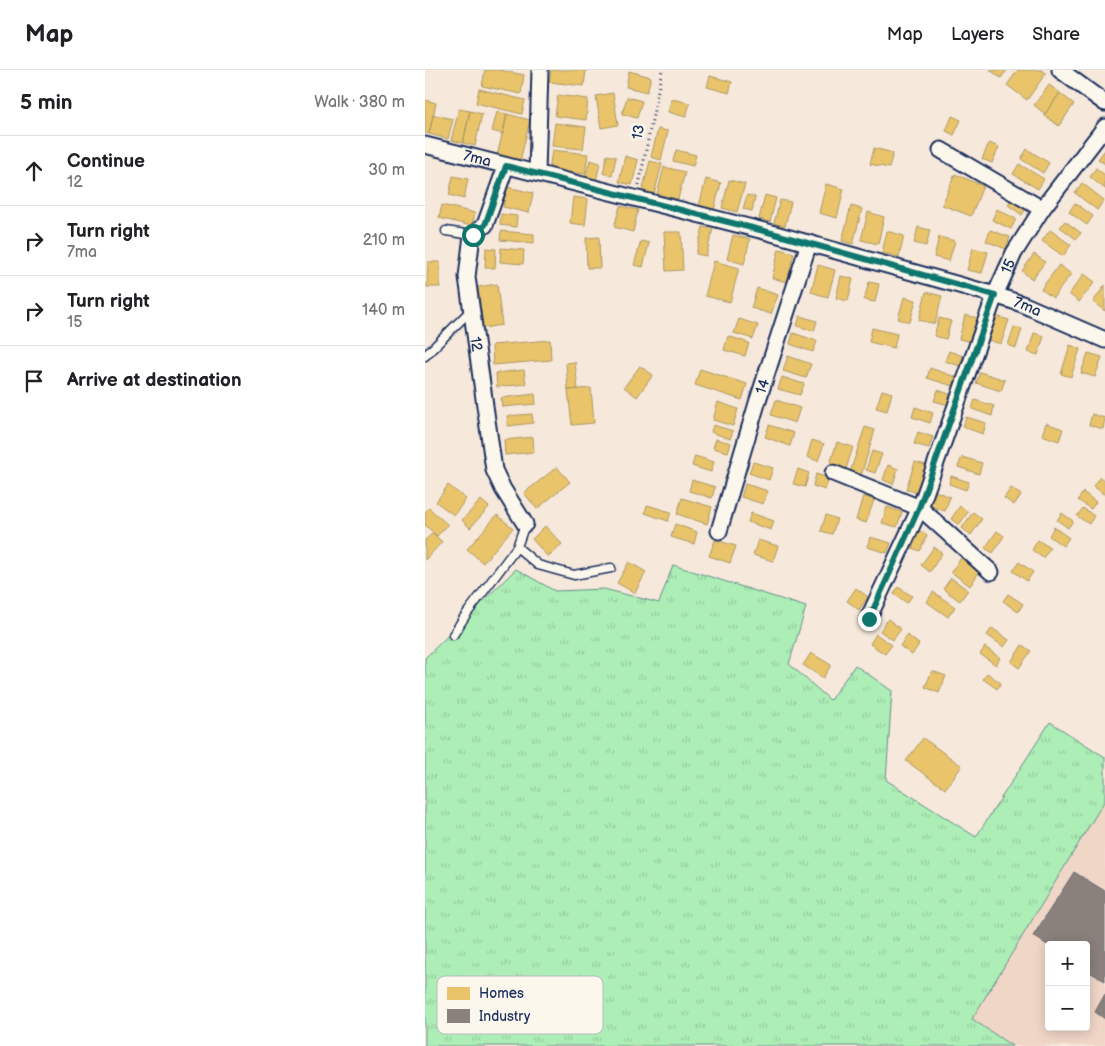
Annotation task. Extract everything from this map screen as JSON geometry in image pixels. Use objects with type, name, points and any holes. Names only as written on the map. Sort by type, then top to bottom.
[{"type":"street","points":[[537,173],[541,70]]},
{"type":"street","points":[[1060,70],[1105,103]]},
{"type":"street","name":"15","points":[[869,619],[919,508],[995,295],[1014,253],[1042,209],[1105,127]]},
{"type":"street","name":"7ma","points":[[425,145],[809,243],[995,295],[1022,304],[1105,340]]},
{"type":"street","points":[[941,150],[1042,209]]},
{"type":"street","points":[[473,235],[485,225],[506,166]]},
{"type":"street","name":"12","points":[[473,235],[467,278],[494,470],[503,489],[525,524]]},
{"type":"street","name":"14","points":[[719,531],[758,400],[809,243]]},
{"type":"street","points":[[833,473],[919,508],[991,572]]},
{"type":"lane","points":[[447,231],[473,235]]},
{"type":"lane","points":[[425,356],[471,310]]},
{"type":"lane","points":[[453,635],[517,548],[525,524]]},
{"type":"lane","points":[[517,548],[538,565],[574,575],[611,568]]},
{"type":"path","name":"13","points":[[636,199],[662,70]]},
{"type":"shaded area","points":[[1105,800],[1105,1046],[1012,1046],[972,1019]]},
{"type":"green space","points":[[673,565],[806,607],[789,664],[830,700],[855,665],[892,691],[886,780],[976,837],[1050,722],[1105,757],[1105,800],[972,1019],[1012,1046],[425,1046],[425,658],[516,569],[555,591],[604,589],[659,603]]},
{"type":"building: Homes","points":[[485,70],[499,70],[524,75],[521,94],[482,86]]},
{"type":"building: Homes","points":[[551,70],[586,70],[584,86],[549,82]]},
{"type":"building: Homes","points":[[990,70],[1007,70],[1001,78]]},
{"type":"building: Homes","points":[[1018,70],[1041,70],[1046,73],[1027,100],[1007,85]]},
{"type":"building: Homes","points":[[629,71],[651,77],[647,92],[626,87]]},
{"type":"building: Homes","points":[[710,76],[732,82],[729,93],[707,87]]},
{"type":"building: Homes","points":[[1049,85],[1060,93],[1045,114],[1034,105]]},
{"type":"building: Homes","points":[[479,89],[525,100],[522,114],[476,103]]},
{"type":"building: Homes","points":[[613,93],[618,125],[601,128],[596,96]]},
{"type":"building: Homes","points":[[1060,93],[1074,104],[1059,126],[1044,115]]},
{"type":"building: Homes","points":[[558,95],[588,99],[586,120],[555,116]]},
{"type":"building: Homes","points":[[627,97],[642,101],[637,118],[622,114]]},
{"type":"building: Homes","points":[[672,99],[690,103],[686,117],[668,112]]},
{"type":"building: Homes","points":[[425,100],[436,103],[429,134],[425,133]]},
{"type":"building: Homes","points":[[459,109],[470,111],[463,143],[451,140]]},
{"type":"building: Homes","points":[[470,111],[482,114],[475,146],[463,143]]},
{"type":"building: Homes","points":[[497,112],[507,114],[503,134],[492,131]]},
{"type":"building: Homes","points":[[507,114],[530,120],[520,161],[497,156]]},
{"type":"building: Homes","points":[[433,115],[453,119],[448,139],[429,134]]},
{"type":"building: Homes","points":[[952,116],[961,120],[954,135],[946,131]]},
{"type":"building: Homes","points":[[555,123],[586,127],[583,149],[552,146]]},
{"type":"building: Homes","points":[[658,129],[668,131],[661,160],[651,157]]},
{"type":"building: Homes","points":[[989,143],[999,147],[992,163],[982,159]]},
{"type":"building: Homes","points":[[874,148],[893,153],[889,168],[870,164]]},
{"type":"building: Homes","points":[[1027,149],[1049,163],[1043,173],[1021,159]]},
{"type":"building: Homes","points":[[552,150],[588,154],[585,174],[549,170]]},
{"type":"building: Homes","points":[[676,150],[696,155],[693,166],[673,161]]},
{"type":"building: Homes","points":[[1105,150],[1105,164],[1098,159]]},
{"type":"building: Homes","points":[[607,155],[616,157],[612,176],[603,173]]},
{"type":"building: Homes","points":[[625,156],[638,160],[632,185],[619,182]]},
{"type":"building: Homes","points":[[590,160],[600,163],[596,181],[585,178]]},
{"type":"building: Homes","points":[[650,161],[662,164],[654,195],[642,192]]},
{"type":"building: Homes","points":[[1019,164],[1044,179],[1038,189],[1013,174]]},
{"type":"building: Homes","points":[[664,167],[685,172],[678,199],[657,194]]},
{"type":"building: Homes","points":[[1096,168],[1105,175],[1105,189],[1090,177]]},
{"type":"building: Homes","points":[[955,174],[983,186],[971,216],[942,205]]},
{"type":"building: Homes","points":[[453,176],[468,179],[464,199],[449,195]]},
{"type":"building: Homes","points":[[706,179],[721,183],[714,210],[699,206]]},
{"type":"building: Homes","points":[[729,180],[745,184],[737,212],[722,208]]},
{"type":"building: Homes","points":[[1082,183],[1104,200],[1097,210],[1075,193]]},
{"type":"building: Homes","points":[[826,184],[844,189],[837,218],[819,213]]},
{"type":"building: Homes","points":[[507,187],[533,193],[529,213],[503,207]]},
{"type":"building: Homes","points":[[747,195],[755,197],[752,211],[743,209]]},
{"type":"building: Homes","points":[[765,195],[776,198],[770,222],[759,219]]},
{"type":"building: Homes","points":[[573,197],[588,199],[585,225],[570,223]]},
{"type":"building: Homes","points":[[1011,199],[1026,208],[1022,215],[1008,205]]},
{"type":"building: Homes","points":[[780,200],[791,202],[785,226],[774,223]]},
{"type":"building: Homes","points":[[1075,203],[1093,216],[1087,225],[1069,212]]},
{"type":"building: Homes","points":[[442,205],[475,213],[472,226],[439,218]]},
{"type":"building: Homes","points":[[620,206],[638,210],[633,232],[614,227]]},
{"type":"building: Homes","points":[[851,206],[862,209],[853,244],[842,241]]},
{"type":"building: Homes","points":[[997,209],[1016,219],[1011,229],[992,220]]},
{"type":"building: Homes","points":[[868,212],[884,217],[878,244],[861,240]]},
{"type":"building: Homes","points":[[501,214],[517,216],[516,227],[500,225]]},
{"type":"building: Homes","points":[[1065,221],[1081,233],[1076,239],[1060,227]]},
{"type":"building: Homes","points":[[703,227],[713,229],[706,256],[696,254]]},
{"type":"building: Homes","points":[[918,227],[930,230],[926,246],[914,243]]},
{"type":"building: Homes","points":[[990,230],[1010,237],[1006,249],[986,241]]},
{"type":"building: Homes","points":[[1050,230],[1071,245],[1063,256],[1042,241]]},
{"type":"building: Homes","points":[[501,231],[534,234],[534,243],[500,240]]},
{"type":"building: Homes","points":[[887,231],[904,236],[899,257],[882,253]]},
{"type":"building: Homes","points":[[664,232],[681,232],[683,270],[666,271]]},
{"type":"building: Homes","points":[[733,235],[750,239],[744,264],[727,259]]},
{"type":"building: Homes","points":[[599,237],[600,268],[587,268],[586,238]]},
{"type":"building: Homes","points":[[939,237],[955,241],[949,261],[934,257]]},
{"type":"building: Homes","points":[[641,241],[649,243],[643,267],[634,265]]},
{"type":"building: Homes","points":[[486,248],[496,249],[495,268],[485,268]]},
{"type":"building: Homes","points":[[501,248],[524,250],[523,264],[500,262]]},
{"type":"building: Homes","points":[[973,248],[988,252],[982,273],[967,270]]},
{"type":"building: Homes","points":[[779,249],[794,253],[787,282],[772,278]]},
{"type":"building: Homes","points":[[1034,254],[1045,262],[1032,279],[1022,271]]},
{"type":"building: Homes","points":[[714,261],[739,268],[730,302],[705,296]]},
{"type":"building: Homes","points":[[428,262],[440,262],[440,287],[427,287]]},
{"type":"building: Homes","points":[[818,265],[835,270],[828,297],[811,292]]},
{"type":"building: Homes","points":[[1059,265],[1071,274],[1053,298],[1041,289]]},
{"type":"building: Homes","points":[[1084,274],[1095,282],[1079,302],[1069,294]]},
{"type":"building: Homes","points":[[841,276],[853,279],[848,301],[836,298]]},
{"type":"building: Homes","points":[[869,282],[879,284],[875,302],[864,300]]},
{"type":"building: Homes","points":[[497,284],[502,325],[483,328],[478,287]]},
{"type":"building: Homes","points":[[1105,285],[1105,311],[1093,302]]},
{"type":"building: Homes","points":[[757,288],[778,295],[771,314],[751,308]]},
{"type":"building: Homes","points":[[926,292],[942,296],[935,324],[919,320]]},
{"type":"building: Homes","points":[[904,297],[916,300],[910,322],[898,319]]},
{"type":"building: Homes","points":[[965,315],[978,318],[972,342],[959,339]]},
{"type":"building: Homes","points":[[800,316],[817,321],[814,331],[797,326]]},
{"type":"building: Homes","points":[[996,316],[1009,320],[1001,344],[988,340]]},
{"type":"building: Homes","points":[[939,318],[951,321],[946,339],[934,336]]},
{"type":"building: Homes","points":[[739,319],[758,325],[753,339],[734,333]]},
{"type":"building: Homes","points":[[1014,327],[1022,329],[1016,348],[1008,345]]},
{"type":"building: Homes","points":[[872,328],[897,334],[894,348],[869,342]]},
{"type":"building: Homes","points":[[793,333],[817,341],[813,352],[790,344]]},
{"type":"building: Homes","points":[[1034,333],[1044,336],[1038,355],[1028,352]]},
{"type":"building: Homes","points":[[728,336],[749,343],[745,356],[724,350]]},
{"type":"building: Homes","points":[[550,340],[551,360],[493,365],[492,345]]},
{"type":"building: Homes","points":[[1070,345],[1080,349],[1071,377],[1061,374]]},
{"type":"building: Homes","points":[[949,351],[963,356],[960,366],[945,361]]},
{"type":"building: Homes","points":[[1088,353],[1102,357],[1095,377],[1081,373]]},
{"type":"building: Homes","points":[[788,356],[811,364],[806,378],[783,371]]},
{"type":"building: Homes","points":[[575,362],[578,389],[568,390],[566,363]]},
{"type":"building: Homes","points":[[640,366],[653,375],[637,397],[624,387]]},
{"type":"building: Homes","points":[[930,368],[956,377],[953,386],[927,378]]},
{"type":"building: Homes","points":[[700,369],[747,384],[742,400],[695,385]]},
{"type":"building: Homes","points":[[524,370],[526,384],[497,387],[496,373]]},
{"type":"building: Homes","points":[[980,372],[1005,380],[1001,391],[976,383]]},
{"type":"building: Homes","points":[[782,377],[804,384],[800,395],[778,389]]},
{"type":"building: Homes","points":[[591,388],[594,423],[572,425],[568,390]]},
{"type":"building: Homes","points":[[882,390],[892,393],[887,411],[876,408]]},
{"type":"building: Homes","points":[[938,390],[952,395],[949,405],[934,401]]},
{"type":"building: Homes","points":[[535,394],[536,404],[502,407],[501,398]]},
{"type":"building: Homes","points":[[776,400],[800,408],[795,423],[771,415]]},
{"type":"building: Homes","points":[[975,400],[994,406],[992,416],[972,409]]},
{"type":"building: Homes","points":[[718,402],[738,409],[733,426],[713,420]]},
{"type":"building: Homes","points":[[915,407],[933,413],[930,423],[912,417]]},
{"type":"building: Homes","points":[[532,414],[533,423],[508,426],[507,416]]},
{"type":"building: Homes","points":[[1092,414],[1105,418],[1103,429],[1089,425]]},
{"type":"building: Homes","points":[[966,417],[986,423],[983,434],[963,427]]},
{"type":"building: Homes","points":[[1046,423],[1063,429],[1059,441],[1042,435]]},
{"type":"building: Homes","points":[[713,425],[733,431],[730,439],[711,432]]},
{"type":"building: Homes","points":[[769,425],[794,433],[790,446],[765,437]]},
{"type":"building: Homes","points":[[865,427],[875,430],[860,479],[849,475]]},
{"type":"building: Homes","points":[[918,432],[933,437],[929,448],[914,444]]},
{"type":"building: Homes","points":[[533,437],[534,452],[505,455],[504,440]]},
{"type":"building: Homes","points":[[716,439],[731,443],[728,452],[713,448]]},
{"type":"building: Homes","points":[[812,440],[824,444],[818,461],[807,457]]},
{"type":"building: Homes","points":[[837,442],[853,447],[846,469],[830,464]]},
{"type":"building: Homes","points":[[872,451],[882,454],[875,473],[866,470]]},
{"type":"building: Homes","points":[[695,456],[714,462],[711,472],[692,466]]},
{"type":"building: Homes","points":[[962,457],[982,463],[979,474],[958,467]]},
{"type":"building: Homes","points":[[753,462],[773,468],[769,480],[749,473]]},
{"type":"building: Homes","points":[[915,462],[926,465],[917,493],[906,489]]},
{"type":"building: Homes","points":[[888,465],[898,469],[893,484],[883,480]]},
{"type":"building: Homes","points":[[557,467],[570,482],[537,509],[524,493]]},
{"type":"building: Homes","points":[[798,469],[809,473],[805,487],[793,484]]},
{"type":"building: Homes","points":[[816,474],[829,478],[825,490],[813,486]]},
{"type":"building: Homes","points":[[951,476],[969,482],[966,490],[949,484]]},
{"type":"building: Homes","points":[[1100,477],[1105,481],[1105,495],[1093,486]]},
{"type":"building: Homes","points":[[692,480],[715,487],[712,498],[689,491]]},
{"type":"building: Homes","points":[[745,484],[768,491],[763,504],[741,497]]},
{"type":"building: Homes","points":[[448,485],[466,499],[454,515],[436,502]]},
{"type":"building: Homes","points":[[1011,488],[1021,495],[1014,505],[1004,498]]},
{"type":"building: Homes","points":[[935,491],[950,497],[945,511],[930,506]]},
{"type":"building: Homes","points":[[1083,492],[1096,502],[1091,509],[1078,500]]},
{"type":"building: Homes","points":[[863,496],[874,500],[866,523],[856,520]]},
{"type":"building: Homes","points":[[682,498],[712,507],[707,524],[677,514]]},
{"type":"building: Homes","points":[[481,500],[489,507],[470,528],[462,520]]},
{"type":"building: Homes","points":[[647,505],[671,512],[668,521],[645,513]]},
{"type":"building: Homes","points":[[960,506],[968,512],[959,525],[951,519]]},
{"type":"building: Homes","points":[[887,507],[902,512],[897,527],[882,523]]},
{"type":"building: Homes","points":[[429,508],[448,525],[437,536],[425,525],[425,512]]},
{"type":"building: Homes","points":[[1083,508],[1094,516],[1089,524],[1077,516]]},
{"type":"building: Homes","points":[[973,512],[982,519],[971,535],[962,528]]},
{"type":"building: Homes","points":[[751,513],[774,521],[771,530],[748,522]]},
{"type":"building: Homes","points":[[1062,513],[1073,521],[1068,528],[1057,520]]},
{"type":"building: Homes","points":[[497,515],[513,528],[483,563],[467,549]]},
{"type":"building: Homes","points":[[826,515],[837,519],[832,534],[821,531]]},
{"type":"building: Homes","points":[[675,524],[697,532],[694,544],[671,537]]},
{"type":"building: Homes","points":[[545,526],[562,544],[548,557],[532,539]]},
{"type":"building: Homes","points":[[1054,527],[1069,538],[1063,546],[1049,536]]},
{"type":"building: Homes","points":[[920,531],[927,535],[920,551],[912,548]]},
{"type":"building: Homes","points":[[997,531],[1004,536],[993,553],[985,548]]},
{"type":"building: Homes","points":[[433,533],[442,542],[425,560],[425,540]]},
{"type":"building: Homes","points":[[870,537],[891,543],[887,553],[867,547]]},
{"type":"building: Homes","points":[[715,540],[736,546],[730,563],[709,556]]},
{"type":"building: Homes","points":[[758,540],[778,546],[773,561],[753,555]]},
{"type":"building: Homes","points":[[1038,540],[1050,548],[1043,558],[1032,550]]},
{"type":"building: Homes","points":[[934,547],[942,553],[930,572],[921,565]]},
{"type":"building: Homes","points":[[961,558],[980,571],[970,586],[951,572]]},
{"type":"building: Homes","points":[[629,562],[646,572],[635,593],[617,583]]},
{"type":"building: Homes","points":[[1019,562],[1033,572],[1027,581],[1013,571]]},
{"type":"building: Homes","points":[[951,578],[968,590],[960,601],[943,589]]},
{"type":"building: Homes","points":[[898,587],[912,596],[907,603],[894,594]]},
{"type":"building: Homes","points":[[856,588],[868,597],[859,610],[847,601]]},
{"type":"building: Homes","points":[[933,592],[955,607],[948,617],[927,602]]},
{"type":"building: Homes","points":[[1008,594],[1023,604],[1018,612],[1003,601]]},
{"type":"building: Homes","points":[[888,619],[901,629],[893,640],[880,631]]},
{"type":"building: Homes","points":[[992,628],[1009,640],[1004,647],[987,635]]},
{"type":"building: Homes","points":[[876,634],[892,645],[885,654],[870,644]]},
{"type":"building: Homes","points":[[907,635],[919,644],[912,655],[900,646]]},
{"type":"building: Homes","points":[[1022,645],[1031,651],[1019,668],[1011,662]]},
{"type":"building: Homes","points":[[985,647],[1000,658],[996,665],[980,654]]},
{"type":"building: Homes","points":[[811,653],[831,665],[823,678],[803,665]]},
{"type":"building: Homes","points":[[932,671],[946,676],[939,693],[925,687]]},
{"type":"building: Homes","points":[[987,673],[1001,683],[997,689],[983,679]]},
{"type":"building: Homes","points":[[923,738],[962,766],[945,789],[906,761]]},
{"type":"building: Industry","points":[[1074,872],[1105,891],[1105,981],[1090,972],[1090,941],[1045,941],[1045,944],[1033,936]]},
{"type":"building: Industry","points":[[1105,994],[1105,1019],[1095,1012]]},
{"type":"route","points":[[473,235],[485,225],[506,166],[768,232],[995,295],[919,508],[869,619]]}]
